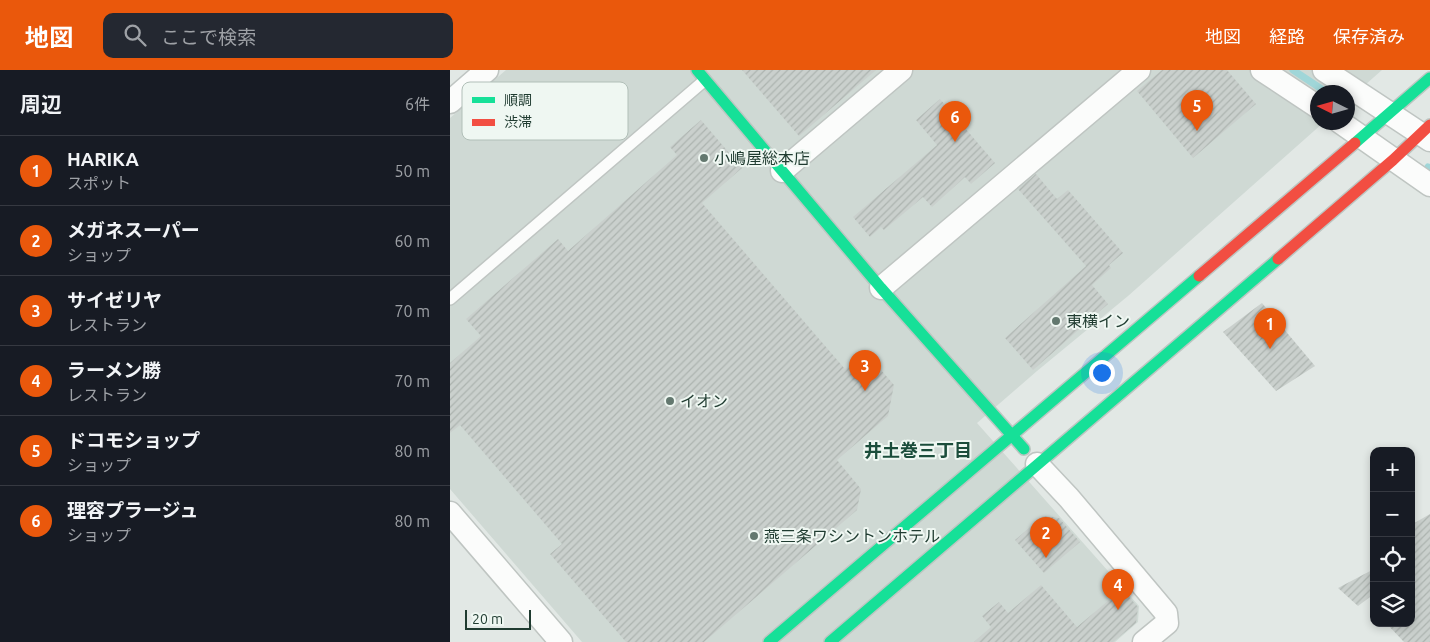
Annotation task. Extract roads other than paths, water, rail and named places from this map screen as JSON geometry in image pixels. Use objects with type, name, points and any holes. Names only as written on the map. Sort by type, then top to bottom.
[{"type":"street","points":[[473,82],[487,70]]},
{"type":"street","points":[[697,70],[881,288],[1011,436],[1069,498],[1166,613],[1167,622],[1144,642]]},
{"type":"street","points":[[782,171],[901,70]]},
{"type":"street","points":[[881,288],[1139,70]]},
{"type":"street","points":[[1262,70],[1310,102]]},
{"type":"street","points":[[830,642],[1393,160],[1427,133],[1388,114],[1324,70]]},
{"type":"street","points":[[769,642],[1430,78]]},
{"type":"street","points":[[450,102],[462,92]]},
{"type":"street","points":[[1350,130],[1430,185]]},
{"type":"street","points":[[450,513],[561,642]]},
{"type":"lane","points":[[450,299],[706,80]]},
{"type":"waterway","points":[[1293,70],[1316,85]]},
{"type":"place","name":"ドコモショップ","points":[[1197,131]]},
{"type":"place","name":"理容プラージュ","points":[[955,142]]},
{"type":"place","name":"小嶋屋総本店","points":[[704,158]]},
{"type":"place","name":"東横イン","points":[[1056,321]]},
{"type":"place","name":"HARIKA","points":[[1270,349]]},
{"type":"place","name":"サイゼリヤ","points":[[865,391]]},
{"type":"place","name":"イオン","points":[[670,401]]},
{"type":"place","name":"燕三条ワシントンホテル","points":[[754,536]]},
{"type":"place","name":"メガネスーパー","points":[[1046,558]]},
{"type":"place","name":"ラーメン勝","points":[[1118,610]]},
{"type":"district","name":"井土巻三丁目","points":[[918,450]]}]
